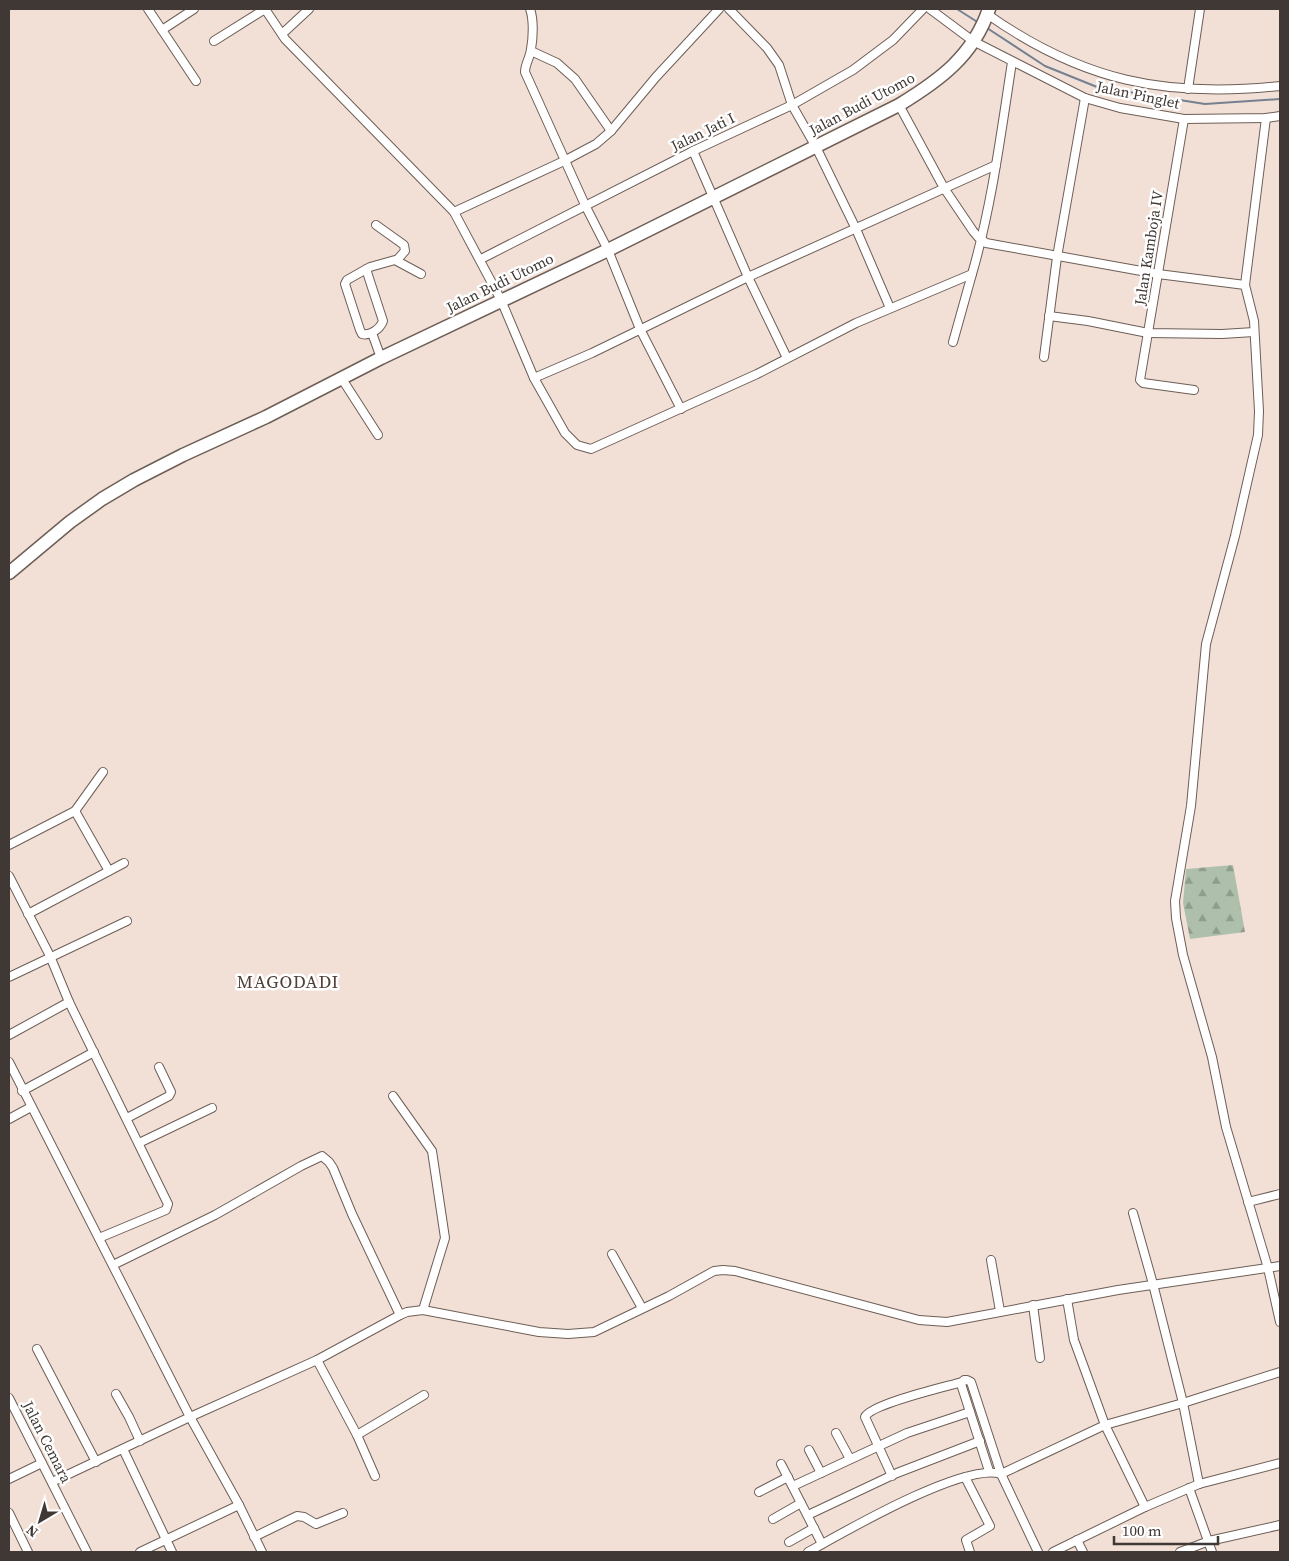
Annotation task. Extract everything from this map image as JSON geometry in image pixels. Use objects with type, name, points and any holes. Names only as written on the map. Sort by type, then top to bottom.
[{"type":"main road","name":"Jalan Budi Utomo","points":[[9,573],[70,522],[102,499],[134,480],[342,379],[381,358],[608,250],[899,105],[938,80],[951,69],[975,39],[987,14]]},
{"type":"street","points":[[148,9],[196,81]]},
{"type":"street","points":[[162,30],[194,9]]},
{"type":"street","points":[[214,41],[266,9],[282,34],[454,212],[481,259],[501,300],[534,378],[565,433],[577,445],[584,448],[599,447],[787,358],[856,323],[972,274]]},
{"type":"street","points":[[282,34],[309,9]]},
{"type":"street","points":[[530,9],[532,16],[531,51],[525,66],[525,72],[564,161],[608,250],[640,329],[681,409]]},
{"type":"street","points":[[454,212],[564,161],[596,144],[611,131],[656,77],[719,9]]},
{"type":"street","points":[[729,9],[773,56],[784,78],[792,105],[816,147],[856,229],[890,308]]},
{"type":"street","name":"Jalan Jati I","points":[[481,259],[693,151],[792,105],[859,65],[893,40],[923,9]]},
{"type":"street","name":"Jalan Pinglet","points":[[930,9],[1012,62],[1085,98],[1120,108],[1184,119],[1266,118],[1280,116]]},
{"type":"street","points":[[1188,89],[1200,9]]},
{"type":"street","points":[[987,14],[1025,40],[1062,58],[1099,73],[1135,83],[1188,89],[1243,90],[1280,86]]},
{"type":"street","points":[[531,51],[557,63],[575,79],[611,131]]},
{"type":"street","points":[[953,342],[981,240],[996,165],[1012,62]]},
{"type":"street","points":[[1044,357],[1057,257],[1085,98]]},
{"type":"street","points":[[899,105],[944,188],[981,240],[991,244],[1057,257],[1158,274],[1246,285]]},
{"type":"street","points":[[1266,118],[1246,285],[1254,321],[1259,411],[1258,435],[1235,536],[1206,644],[1191,806],[1175,901],[1176,918],[1183,955],[1212,1057],[1226,1127],[1268,1268],[1280,1322]]},
{"type":"street","name":"Jalan Kamboja IV","points":[[1184,119],[1140,381],[1194,390]]},
{"type":"street","points":[[693,151],[748,277],[787,358]]},
{"type":"street","points":[[534,378],[748,277],[996,165]]},
{"type":"street","points":[[376,225],[404,245],[405,250],[398,260]]},
{"type":"street","points":[[366,269],[383,321],[381,326],[365,335],[360,330],[345,284],[347,280],[366,269],[392,260],[398,260],[420,274]]},
{"type":"street","points":[[1049,316],[1088,321],[1148,333],[1222,334],[1254,332]]},
{"type":"street","points":[[372,332],[381,358]]},
{"type":"street","points":[[342,379],[378,435]]},
{"type":"street","points":[[9,845],[75,811],[103,772]]},
{"type":"street","points":[[75,811],[109,872]]},
{"type":"street","points":[[28,914],[124,863]]},
{"type":"street","points":[[9,876],[50,956],[69,1002],[168,1204],[168,1209],[99,1238]]},
{"type":"street","points":[[9,977],[126,920]]},
{"type":"street","points":[[9,1035],[69,1002]]},
{"type":"street","points":[[22,1091],[94,1052]]},
{"type":"street","points":[[9,1062],[22,1091],[190,1417],[239,1505],[262,1552]]},
{"type":"street","points":[[127,1118],[169,1096],[170,1090],[159,1067]]},
{"type":"street","points":[[392,1096],[432,1151],[446,1238],[423,1310]]},
{"type":"street","points":[[9,1119],[31,1107]]},
{"type":"street","points":[[139,1143],[212,1108]]},
{"type":"street","points":[[113,1265],[215,1216],[301,1166],[322,1156],[333,1168],[352,1214],[400,1315]]},
{"type":"street","points":[[1248,1202],[1280,1194]]},
{"type":"street","points":[[1134,1213],[1154,1284],[1183,1403],[1199,1484]]},
{"type":"street","points":[[612,1254],[642,1308]]},
{"type":"street","points":[[991,1260],[1000,1311]]},
{"type":"street","points":[[52,1482],[317,1360],[407,1312],[423,1310],[539,1332],[577,1334],[594,1332],[714,1271],[723,1270],[735,1271],[919,1320],[948,1322],[1154,1284],[1280,1266]]},
{"type":"street","points":[[1067,1299],[1074,1340],[1106,1425],[1145,1507]]},
{"type":"street","points":[[1033,1305],[1040,1358]]},
{"type":"street","points":[[37,1350],[96,1462]]},
{"type":"street","points":[[317,1360],[357,1435],[375,1476]]},
{"type":"street","points":[[808,1552],[852,1527],[920,1494],[965,1477],[988,1471],[1001,1474],[1106,1425],[1280,1372]]},
{"type":"street","points":[[892,1476],[865,1417],[868,1412],[893,1401],[967,1380],[970,1382],[1001,1474],[1038,1552]]},
{"type":"street","points":[[962,1382],[988,1471]]},
{"type":"street","points":[[116,1394],[140,1440]]},
{"type":"street","points":[[357,1435],[424,1395]]},
{"type":"street","name":"Jalan Cemara","points":[[9,1398],[86,1552]]},
{"type":"street","points":[[793,1486],[907,1433],[970,1412]]},
{"type":"street","points":[[836,1433],[850,1459]]},
{"type":"street","points":[[808,1515],[892,1476],[980,1441]]},
{"type":"street","points":[[123,1449],[172,1552]]},
{"type":"street","points":[[809,1450],[821,1473]]},
{"type":"street","points":[[9,1480],[42,1463]]},
{"type":"street","points":[[781,1464],[822,1544]]},
{"type":"street","points":[[1053,1552],[1145,1507],[1199,1484],[1280,1464]]},
{"type":"street","points":[[759,1492],[788,1477]]},
{"type":"street","points":[[965,1477],[990,1526],[966,1540],[965,1543],[970,1552]]},
{"type":"street","points":[[1189,1488],[1212,1552]]},
{"type":"street","points":[[773,1519],[801,1503]]},
{"type":"street","points":[[140,1552],[239,1505]]},
{"type":"street","points":[[9,1513],[28,1552]]},
{"type":"street","points":[[254,1537],[297,1516],[304,1517],[316,1524],[343,1513]]},
{"type":"street","points":[[1180,1552],[1209,1541],[1280,1525]]},
{"type":"street","points":[[789,1542],[814,1528]]},
{"type":"street","points":[[1077,1540],[1083,1552]]},
{"type":"green space","points":[[1233,865],[1245,932],[1190,939],[1183,903],[1186,869]]},
{"type":"waterway","points":[[957,9],[979,23]]},
{"type":"waterway","points":[[987,28],[1045,66],[1097,87],[1205,104],[1280,99]]},
{"type":"district","name":"MAGODADI","points":[[288,982]]}]
